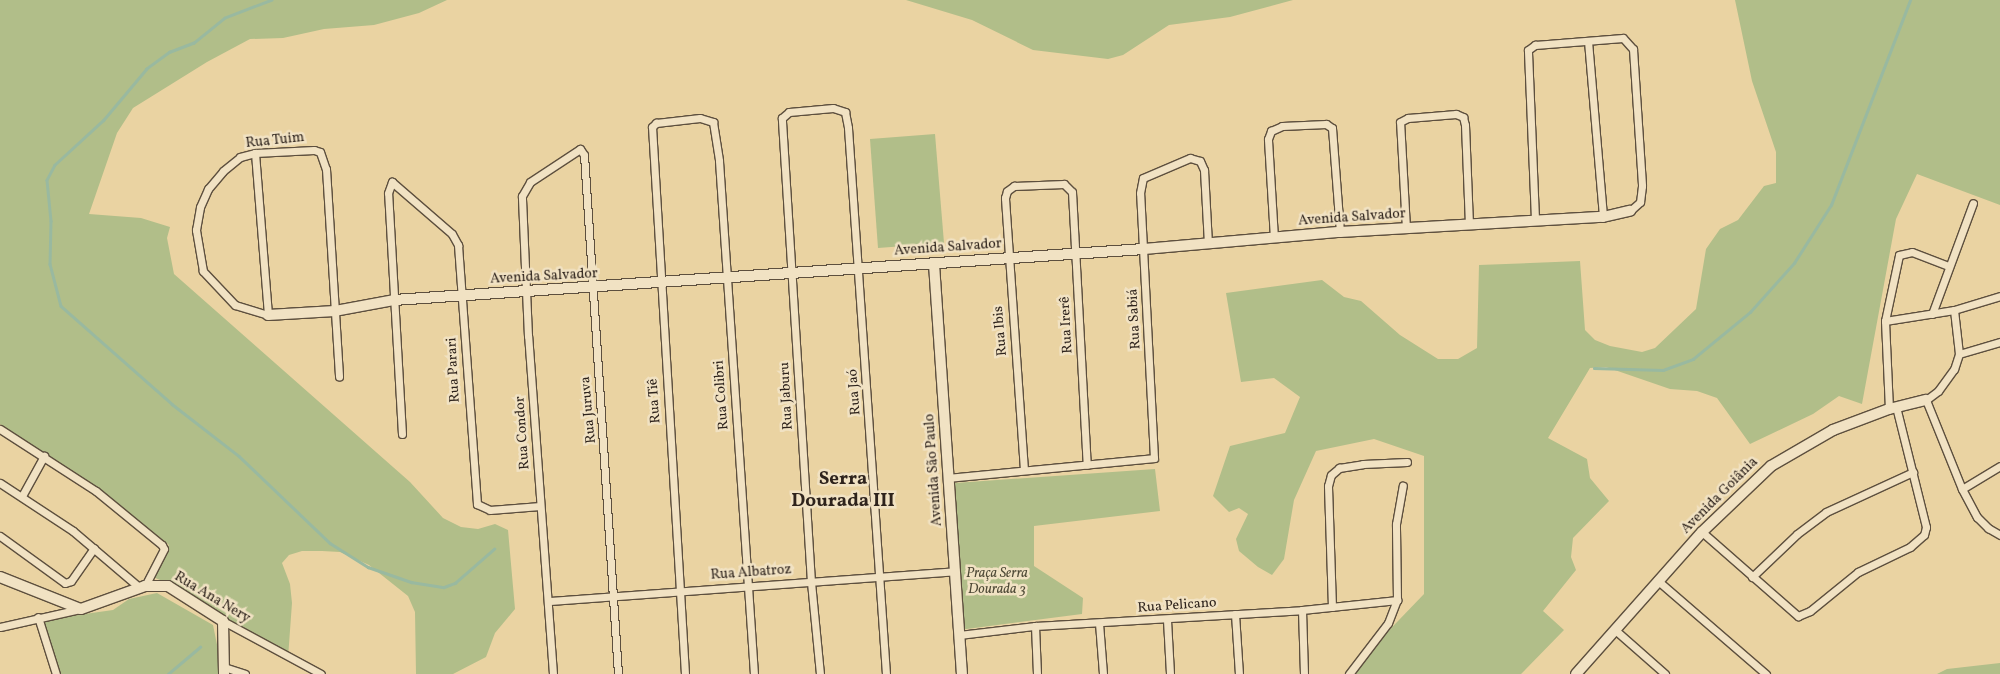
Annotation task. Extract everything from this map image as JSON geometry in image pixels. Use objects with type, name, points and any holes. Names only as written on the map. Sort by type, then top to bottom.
[{"type":"street","points":[[1535,220],[1526,55],[1529,48],[1588,41],[1623,38],[1633,49],[1642,186],[1640,202],[1630,211]]},
{"type":"street","points":[[1588,41],[1603,217]]},
{"type":"street","name":"Rua Jaó","points":[[782,116],[789,112],[844,110],[848,128],[886,674]]},
{"type":"street","points":[[1406,228],[1400,124],[1403,119],[1456,114],[1463,117],[1465,125],[1469,224]]},
{"type":"street","name":"Rua Jaburu","points":[[782,116],[811,582],[820,674]]},
{"type":"street","name":"Rua Colibri","points":[[652,127],[656,123],[708,118],[714,125],[719,161],[754,674]]},
{"type":"street","points":[[1274,238],[1268,139],[1271,130],[1282,126],[1326,124],[1333,129],[1340,232]]},
{"type":"street","name":"Rua Tiê","points":[[652,127],[685,674]]},
{"type":"street","name":"Rua Juruva","points":[[523,190],[578,149],[584,155],[591,288],[616,596],[618,674]]},
{"type":"street","name":"Rua Tuim","points":[[268,314],[236,305],[212,283],[203,271],[196,230],[200,207],[208,189],[230,164],[254,153],[314,150],[322,154],[326,169],[334,311]]},
{"type":"street","points":[[254,153],[268,314]]},
{"type":"street","name":"Rua Sabiá","points":[[1087,465],[1150,460],[1156,454],[1140,184],[1145,176],[1190,158],[1200,161],[1204,170],[1208,243]]},
{"type":"street","name":"Rua Parari","points":[[394,300],[388,193],[393,182],[452,234],[458,245],[469,417],[478,506],[490,510],[540,506]]},
{"type":"street","name":"Rua Irerê","points":[[1006,191],[1014,186],[1068,185],[1073,200],[1087,465]]},
{"type":"street","name":"Rua Condor","points":[[523,190],[540,506],[550,601],[553,674]]},
{"type":"street","name":"Rua Ibis","points":[[1006,191],[1008,258],[1024,470]]},
{"type":"street","points":[[1932,314],[1948,266],[1973,203]]},
{"type":"street","name":"Avenida Salvador","points":[[268,314],[334,311],[394,300],[591,288],[726,276],[1144,250],[1340,232],[1603,217],[1630,211]]},
{"type":"street","points":[[1702,532],[1798,616],[1810,612],[1858,572],[1910,547],[1924,535],[1926,527],[1913,472],[1893,408],[1885,321],[1899,255],[1912,252],[1948,266]]},
{"type":"street","name":"Avenida São Paulo","points":[[934,264],[962,674]]},
{"type":"street","points":[[1885,321],[1954,310],[2000,296]]},
{"type":"street","points":[[394,300],[402,434]]},
{"type":"street","points":[[1954,310],[1959,354],[1947,380],[1926,400],[1962,489],[1980,521],[2000,535]]},
{"type":"street","points":[[334,311],[339,377]]},
{"type":"street","points":[[1959,354],[2000,342]]},
{"type":"street","name":"Avenida Goiânia","points":[[1576,674],[1657,580],[1752,482],[1794,450],[1833,430],[1893,408],[1926,400]]},
{"type":"street","points":[[0,429],[44,456],[122,511],[163,547],[142,587],[94,548],[22,496],[0,483]]},
{"type":"street","points":[[22,496],[44,456]]},
{"type":"street","points":[[1332,607],[1328,486],[1331,475],[1347,466],[1384,461],[1407,462]]},
{"type":"street","points":[[948,478],[1087,465]]},
{"type":"street","points":[[1962,489],[2000,466]]},
{"type":"street","points":[[1752,577],[1796,534],[1826,512],[1913,472]]},
{"type":"street","points":[[1349,674],[1383,630],[1397,600],[1396,524],[1402,486]]},
{"type":"street","points":[[0,536],[65,583],[71,581],[94,548]]},
{"type":"street","name":"Rua Albatroz","points":[[550,601],[955,571]]},
{"type":"street","points":[[0,577],[81,609]]},
{"type":"street","points":[[1657,580],[1766,674]]},
{"type":"street","name":"Rua Ana Nery","points":[[81,609],[142,587],[168,586],[223,621],[321,674]]},
{"type":"street","name":"Rua Pelicano","points":[[959,635],[1034,626],[1167,620],[1302,610],[1397,600]]},
{"type":"street","points":[[0,627],[38,617],[81,609]]},
{"type":"street","points":[[1302,610],[1304,674]]},
{"type":"street","points":[[1235,614],[1239,674]]},
{"type":"street","points":[[38,617],[56,674]]},
{"type":"street","points":[[1167,620],[1170,674]]},
{"type":"street","points":[[223,621],[224,671],[245,674]]},
{"type":"street","points":[[1100,623],[1103,674]]},
{"type":"street","points":[[1034,626],[1038,674]]},
{"type":"street","points":[[1614,629],[1665,674]]},
{"type":"green space","points":[[0,0],[447,0],[419,13],[374,25],[324,29],[283,38],[250,39],[207,62],[133,108],[117,133],[89,214],[141,218],[170,227],[167,238],[174,274],[410,482],[443,518],[461,527],[478,529],[495,524],[508,530],[515,609],[495,633],[486,657],[453,674],[416,674],[415,612],[408,596],[369,565],[340,552],[322,551],[302,551],[289,555],[282,563],[290,584],[292,603],[288,658],[268,650],[177,587],[148,575],[169,545],[95,487],[0,424]]},
{"type":"green space","points":[[906,0],[1293,0],[1230,17],[1169,25],[1123,55],[1108,59],[1033,50],[972,20]]},
{"type":"green space","points":[[1735,0],[2000,0],[2000,205],[1917,174],[1896,219],[1862,404],[1839,396],[1813,414],[1750,444],[1717,398],[1697,391],[1670,389],[1606,367],[1590,368],[1548,438],[1587,459],[1590,478],[1609,501],[1573,538],[1571,557],[1576,570],[1543,611],[1564,630],[1521,674],[1347,674],[1424,594],[1424,456],[1374,439],[1316,451],[1294,500],[1284,559],[1272,575],[1258,567],[1239,551],[1236,539],[1248,514],[1239,508],[1229,512],[1213,496],[1230,446],[1285,433],[1300,397],[1274,378],[1241,382],[1226,293],[1322,280],[1344,297],[1361,301],[1400,335],[1438,359],[1458,359],[1477,348],[1479,265],[1580,261],[1585,330],[1595,340],[1610,346],[1642,352],[1655,348],[1696,309],[1706,249],[1720,229],[1738,220],[1764,186],[1776,183],[1776,152],[1752,81]]},
{"type":"green space","points":[[935,134],[944,243],[878,248],[870,139]]},
{"type":"green space","name":"Praça Serra Dourada 3","points":[[1155,469],[1160,511],[1034,526],[1034,566],[1083,598],[1082,614],[959,630],[955,483]]},
{"type":"green space","points":[[157,593],[213,625],[223,674],[60,674],[42,620],[113,610],[129,599]]},
{"type":"green space","points":[[2000,663],[2000,674],[1937,674],[1947,669]]},
{"type":"waterway","points":[[272,0],[225,18],[194,43],[170,52],[147,69],[104,120],[55,165],[47,180],[51,221],[50,264],[61,306],[172,404],[239,456],[330,543],[368,567],[411,582],[444,587],[455,583],[494,549]]},
{"type":"waterway","points":[[1594,368],[1663,370],[1693,359],[1750,312],[1794,263],[1831,205],[1910,0]]},
{"type":"waterway","points":[[168,674],[200,647]]},
{"type":"district","name":"Serra Dourada III","points":[[843,491]]}]
